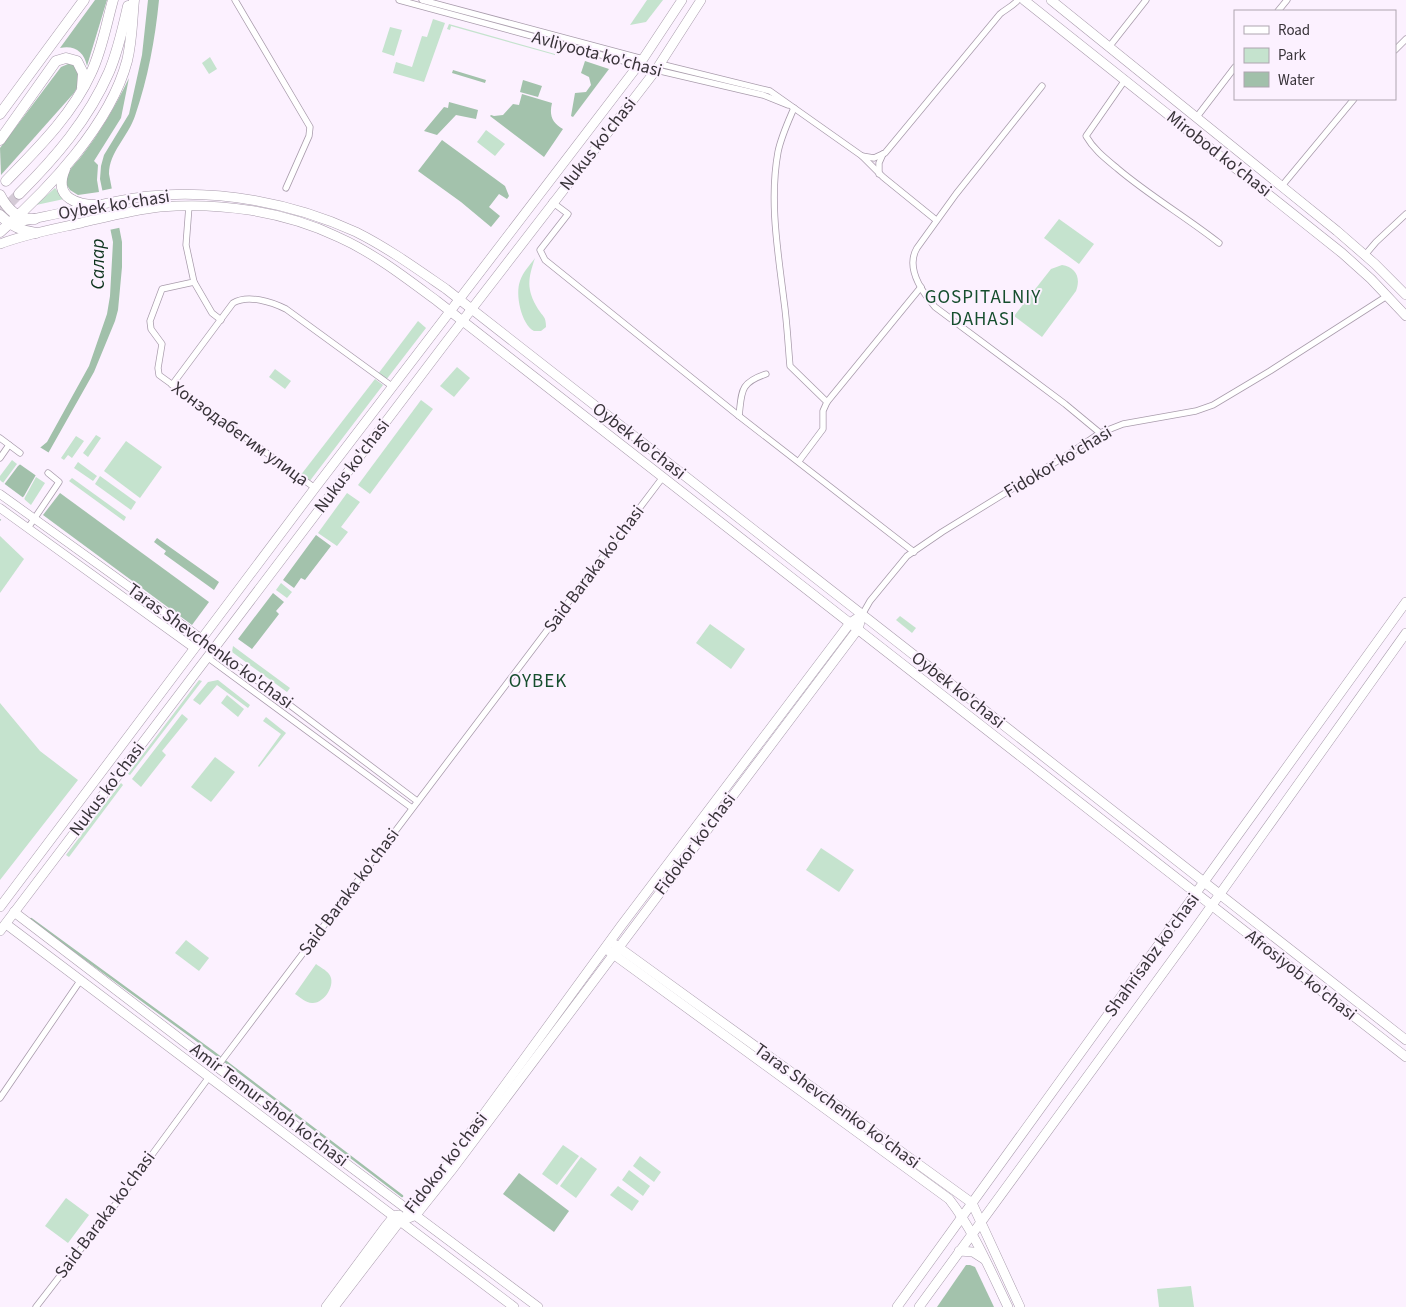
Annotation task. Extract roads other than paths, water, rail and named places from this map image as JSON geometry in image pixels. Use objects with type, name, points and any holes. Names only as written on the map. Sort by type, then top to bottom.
[{"type":"highway","points":[[0,114],[84,0]]},
{"type":"highway","points":[[6,181],[52,131],[79,95],[97,59],[113,0]]},
{"type":"highway","points":[[0,232],[48,187],[100,118],[121,79],[130,46],[130,1]]},
{"type":"highway","points":[[19,194],[73,134],[91,106],[112,65],[130,1]]},
{"type":"highway","points":[[0,140],[58,60],[69,58],[79,63],[83,78],[79,95]]},
{"type":"highway","points":[[74,154],[65,168],[62,178],[64,192],[70,199],[80,203],[102,205]]},
{"type":"highway","points":[[0,194],[7,206],[18,216],[34,219]]},
{"type":"highway","points":[[0,215],[5,226]]},
{"type":"highway","points":[[5,226],[36,232]]},
{"type":"main road","name":"Nukus ko'chasi","points":[[1,904],[315,488],[641,62],[682,0]]},
{"type":"main road","name":"Nukus ko'chasi","points":[[2,925],[14,912],[552,202],[658,67],[702,0]]},
{"type":"main road","name":"Mirobod ko'chasi","points":[[1024,0],[1342,252],[1406,316]]},
{"type":"main road","name":"Mirobod ko'chasi","points":[[1051,0],[1365,255],[1406,295]]},
{"type":"main road","points":[[1080,44],[1082,36],[1090,32]]},
{"type":"main road","name":"Avliyoota ko'chasi","points":[[641,62],[658,67]]},
{"type":"main road","name":"Oybek ko'chasi","points":[[5,226],[118,201],[154,196],[210,196],[255,201],[301,212],[338,225],[371,240],[460,300],[1204,882]]},
{"type":"main road","points":[[1289,210],[1296,207],[1297,200]]},
{"type":"main road","name":"Oybek ko'chasi","points":[[0,244],[36,232],[121,214],[159,207],[188,206],[253,211],[298,221],[326,231],[353,244],[377,258],[462,320],[1196,893]]},
{"type":"main road","name":"Shahrisabz ko'chasi","points":[[897,1307],[1406,602]]},
{"type":"main road","name":"Fidokor ko'chasi","points":[[397,1219],[414,1213],[616,951],[862,615]]},
{"type":"main road","name":"Fidokor ko'chasi","points":[[414,1213],[427,1192],[607,945],[854,626]]},
{"type":"main road","name":"Shahrisabz ko'chasi","points":[[919,1307],[1212,906],[1406,633]]},
{"type":"main road","name":"Taras Shevchenko ko'chasi","points":[[202,639],[214,648]]},
{"type":"main road","name":"Taras Shevchenko ko'chasi","points":[[194,648],[207,657]]},
{"type":"main road","name":"Afrosiyob ko'chasi","points":[[1204,882],[1406,1040]]},
{"type":"main road","name":"Afrosiyob ko'chasi","points":[[1196,893],[1406,1058]]},
{"type":"main road","name":"Amir Temur shoh ko'chasi","points":[[1,904],[538,1307]]},
{"type":"main road","name":"Amir Temur shoh ko'chasi","points":[[2,925],[209,1077],[514,1307]]},
{"type":"main road","name":"Taras Shevchenko ko'chasi","points":[[607,945],[972,1203],[1020,1307]]},
{"type":"main road","name":"Taras Shevchenko ko'chasi","points":[[616,951],[949,1199],[963,1217],[972,1233],[1008,1307]]},
{"type":"main road","points":[[80,981],[89,969]]},
{"type":"main road","name":"Said Baraka ko'chasi","points":[[209,1077],[217,1067]]},
{"type":"main road","points":[[326,1307],[397,1219]]},
{"type":"main road","points":[[334,1307],[397,1219]]},
{"type":"main road","points":[[959,1252],[973,1252],[985,1260]]},
{"type":"street","points":[[235,0],[310,127],[309,136],[286,188]]},
{"type":"street","name":"Avliyoota ko'chasi","points":[[399,0],[451,11],[641,62]]},
{"type":"street","name":"Avliyoota ko'chasi","points":[[422,0],[451,11]]},
{"type":"street","points":[[880,174],[878,169],[879,163],[885,153],[1000,14],[1018,0]]},
{"type":"street","points":[[1109,47],[1146,0]]},
{"type":"street","points":[[1279,10],[1287,0]]},
{"type":"street","points":[[1396,49],[1406,39]]},
{"type":"street","name":"Avliyoota ko'chasi","points":[[658,67],[763,95],[794,108],[862,156],[880,174],[936,220]]},
{"type":"street","points":[[1196,118],[1234,68]]},
{"type":"street","points":[[1125,80],[1086,136],[1098,152],[1125,175],[1153,197],[1219,242]]},
{"type":"street","points":[[1042,86],[916,248],[913,268],[921,287],[930,301],[941,312],[1065,404],[1100,433]]},
{"type":"street","points":[[1281,186],[1353,100]]},
{"type":"street","points":[[794,108],[779,149],[775,172],[776,247],[785,304],[790,366],[827,402]]},
{"type":"street","points":[[862,156],[874,158],[885,153]]},
{"type":"street","points":[[552,202],[568,214],[540,250],[546,260],[739,416],[914,552]]},
{"type":"street","points":[[188,206],[186,245],[194,282],[212,313],[221,320]]},
{"type":"street","points":[[1365,255],[1406,214]]},
{"type":"street","name":"Хонзодабегим улица","points":[[194,282],[162,289],[150,321],[151,329],[162,344],[158,373],[160,377],[315,488]]},
{"type":"street","points":[[799,461],[823,429],[823,411],[827,402],[921,287]]},
{"type":"street","name":"Fidokor ko'chasi","points":[[862,615],[870,601],[907,556],[1100,433],[1123,424],[1196,411],[1213,405],[1387,296]]},
{"type":"street","points":[[172,385],[234,303],[241,300],[259,300],[279,305],[393,387]]},
{"type":"street","points":[[739,416],[741,393],[754,378],[766,374]]},
{"type":"street","points":[[0,438],[20,452]]},
{"type":"street","points":[[0,458],[9,445]]},
{"type":"street","points":[[28,528],[30,516],[59,482],[48,473]]},
{"type":"street","name":"Said Baraka ko'chasi","points":[[217,1067],[663,477]]},
{"type":"street","name":"Taras Shevchenko ko'chasi","points":[[0,494],[202,639]]},
{"type":"street","name":"Taras Shevchenko ko'chasi","points":[[0,508],[194,648]]},
{"type":"street","name":"Taras Shevchenko ko'chasi","points":[[214,648],[417,801]]},
{"type":"street","name":"Taras Shevchenko ko'chasi","points":[[207,657],[412,808]]},
{"type":"street","points":[[0,1098],[80,981]]},
{"type":"street","name":"Said Baraka ko'chasi","points":[[36,1307],[118,1201],[209,1077]]},
{"type":"water","name":"Салар","points":[[148,0],[159,0],[147,73],[132,124],[115,152],[109,174],[122,242],[122,267],[118,310],[115,321],[94,372],[24,496],[0,521],[0,490],[18,466],[47,442],[89,366],[107,314],[113,242],[100,179],[101,166],[104,155],[129,114],[142,55]]},
{"type":"waterway","points":[[31,919],[213,1052],[402,1196]]},
{"type":"tunnel","points":[[0,213],[19,194]]},
{"type":"district","name":"GOSPITALNIY DAHASI","points":[[983,308]]},
{"type":"district","name":"OYBEK","points":[[538,681]]}]
